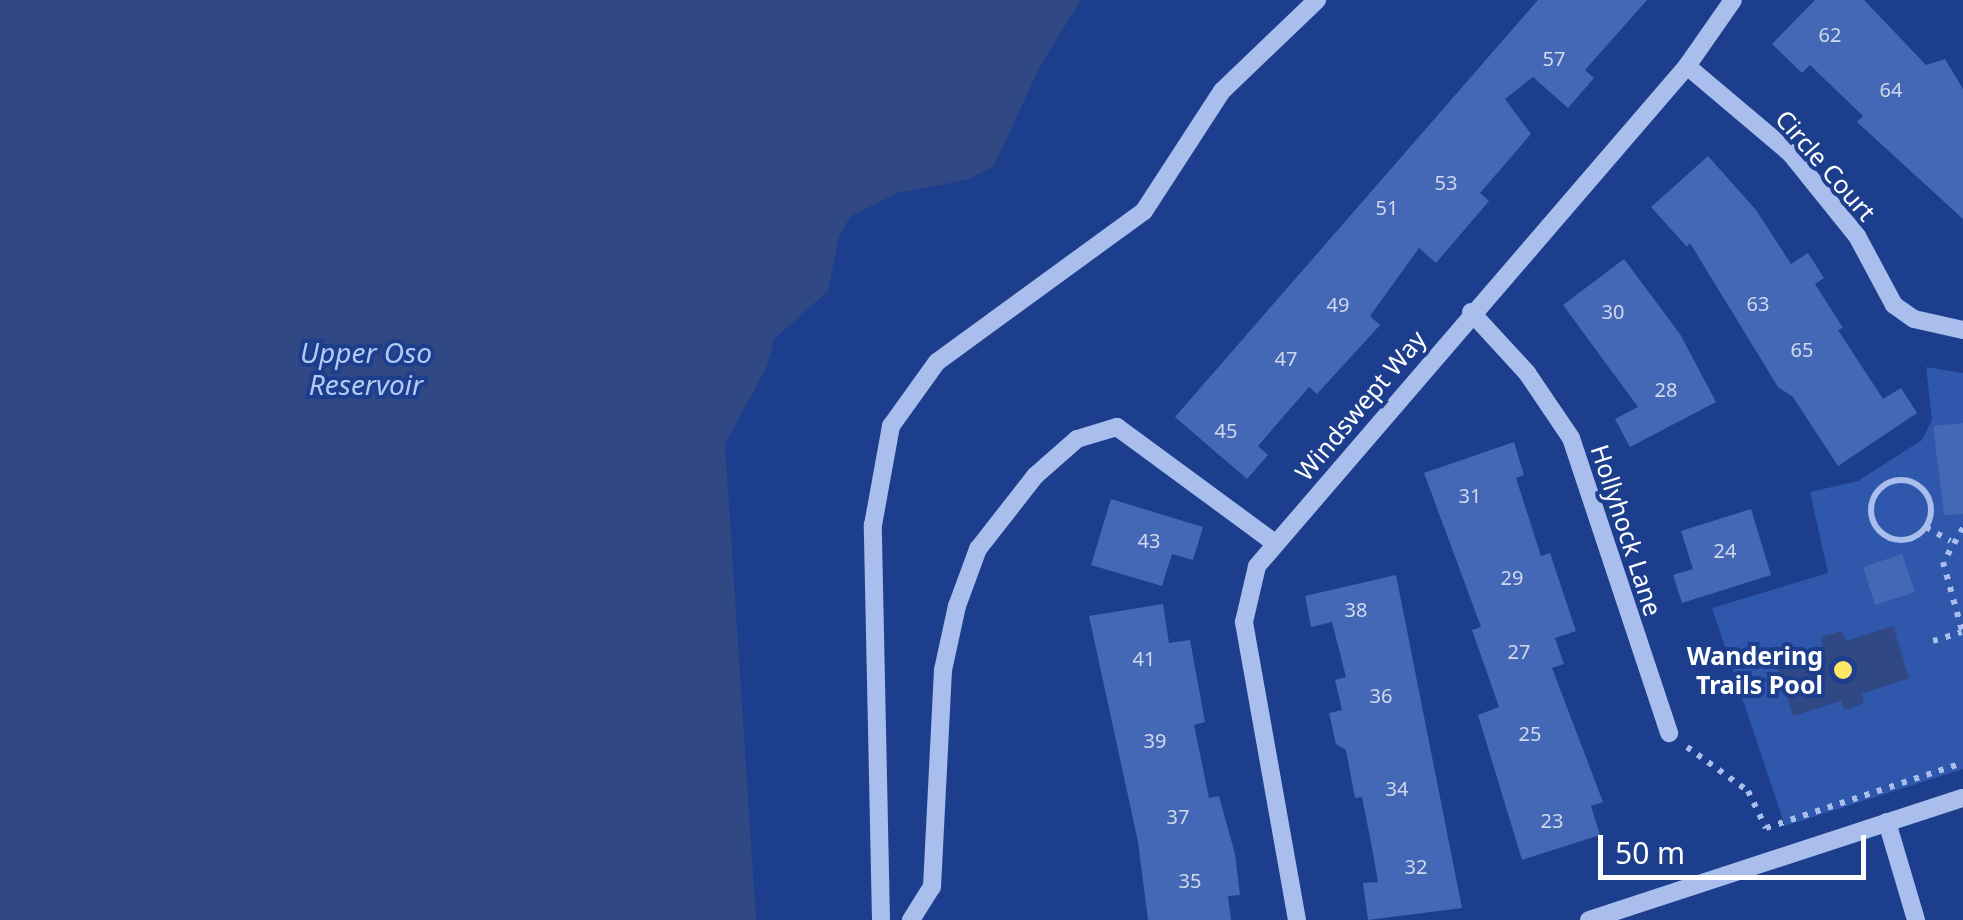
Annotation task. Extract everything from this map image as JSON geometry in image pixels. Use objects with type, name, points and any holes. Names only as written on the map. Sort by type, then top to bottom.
[{"type":"street","points":[[880,920],[873,524],[891,426],[936,362],[1144,211],[1222,91],[1317,0]]},
{"type":"street","name":"Windswept Way","points":[[1297,920],[1244,622],[1257,566],[1471,312],[1687,66],[1733,0]]},
{"type":"street","name":"Circle Court","points":[[1687,66],[1790,154],[1857,236],[1894,305],[1914,320],[1963,330]]},
{"type":"street","name":"Hollyhock Lane","points":[[1471,312],[1528,372],[1571,438],[1670,733]]},
{"type":"street","points":[[911,920],[932,887],[943,670],[956,606],[978,548],[1035,476],[1077,439],[1117,427],[1276,544]]},
{"type":"street","points":[[1589,920],[1963,798]]},
{"type":"street","points":[[1887,822],[1916,920]]},
{"type":"path","points":[[1895,480],[1923,488],[1932,507],[1926,527],[1901,541],[1882,534],[1870,508],[1878,490],[1895,480]]},
{"type":"path","points":[[1926,527],[1950,541]]},
{"type":"path","points":[[1933,641],[1963,633],[1943,570],[1950,541],[1963,528]]},
{"type":"path","points":[[1670,733],[1748,791],[1766,828],[1963,763]]},
{"type":"shaded area","points":[[1926,367],[1963,373],[1963,769],[1785,826],[1712,608],[1828,573],[1810,492],[1858,481],[1922,440],[1932,420]]},
{"type":"water","name":"Upper Oso Reservoir","points":[[0,0],[1081,0],[1040,66],[994,166],[967,180],[897,193],[850,217],[839,236],[828,291],[774,339],[767,366],[725,444],[756,920],[0,920]]},
{"type":"water","name":"Wandering Trails Pool","points":[[1893,626],[1909,678],[1862,694],[1864,703],[1845,710],[1841,701],[1793,716],[1776,663],[1823,648],[1821,637],[1842,631],[1846,641]]},
{"type":"building","points":[[1538,0],[1647,0],[1585,70],[1594,78],[1568,108],[1533,77],[1505,99],[1531,134],[1480,193],[1489,201],[1436,263],[1419,248],[1370,316],[1380,325],[1317,394],[1309,387],[1258,446],[1268,455],[1247,479],[1175,417]]},
{"type":"building","points":[[1815,0],[1864,0],[1926,65],[1945,59],[1963,89],[1963,219],[1857,122],[1863,116],[1810,65],[1802,73],[1772,44]]},
{"type":"building","points":[[1708,156],[1756,210],[1791,264],[1808,253],[1824,278],[1815,284],[1843,328],[1838,330],[1883,399],[1901,388],[1917,413],[1838,466],[1793,397],[1778,387],[1690,243],[1687,247],[1651,207]]},
{"type":"building","points":[[1624,259],[1680,334],[1716,402],[1630,447],[1615,419],[1638,407],[1563,305]]},
{"type":"building","points":[[1963,423],[1963,514],[1944,515],[1933,426]]},
{"type":"building","points":[[1514,442],[1524,475],[1516,478],[1541,556],[1550,553],[1576,631],[1555,638],[1564,664],[1552,668],[1603,802],[1591,806],[1600,835],[1522,860],[1478,715],[1499,707],[1472,630],[1481,627],[1424,473]]},
{"type":"building","points":[[1111,499],[1203,527],[1193,560],[1172,554],[1162,586],[1091,565]]},
{"type":"building","points":[[1751,509],[1771,575],[1682,603],[1673,575],[1693,569],[1681,531]]},
{"type":"building","points":[[1902,554],[1915,592],[1875,605],[1863,567]]},
{"type":"building","points":[[1396,575],[1462,908],[1368,920],[1363,883],[1378,882],[1373,853],[1362,797],[1355,798],[1346,750],[1336,744],[1329,713],[1342,710],[1335,680],[1346,677],[1332,622],[1311,627],[1305,596]]},
{"type":"building","points":[[1163,604],[1169,643],[1190,640],[1205,722],[1194,725],[1209,798],[1219,796],[1235,854],[1240,895],[1228,896],[1231,920],[1148,920],[1138,842],[1089,616]]},
{"type":"place","name":"Wandering Trails Pool","points":[[1843,670]]}]
